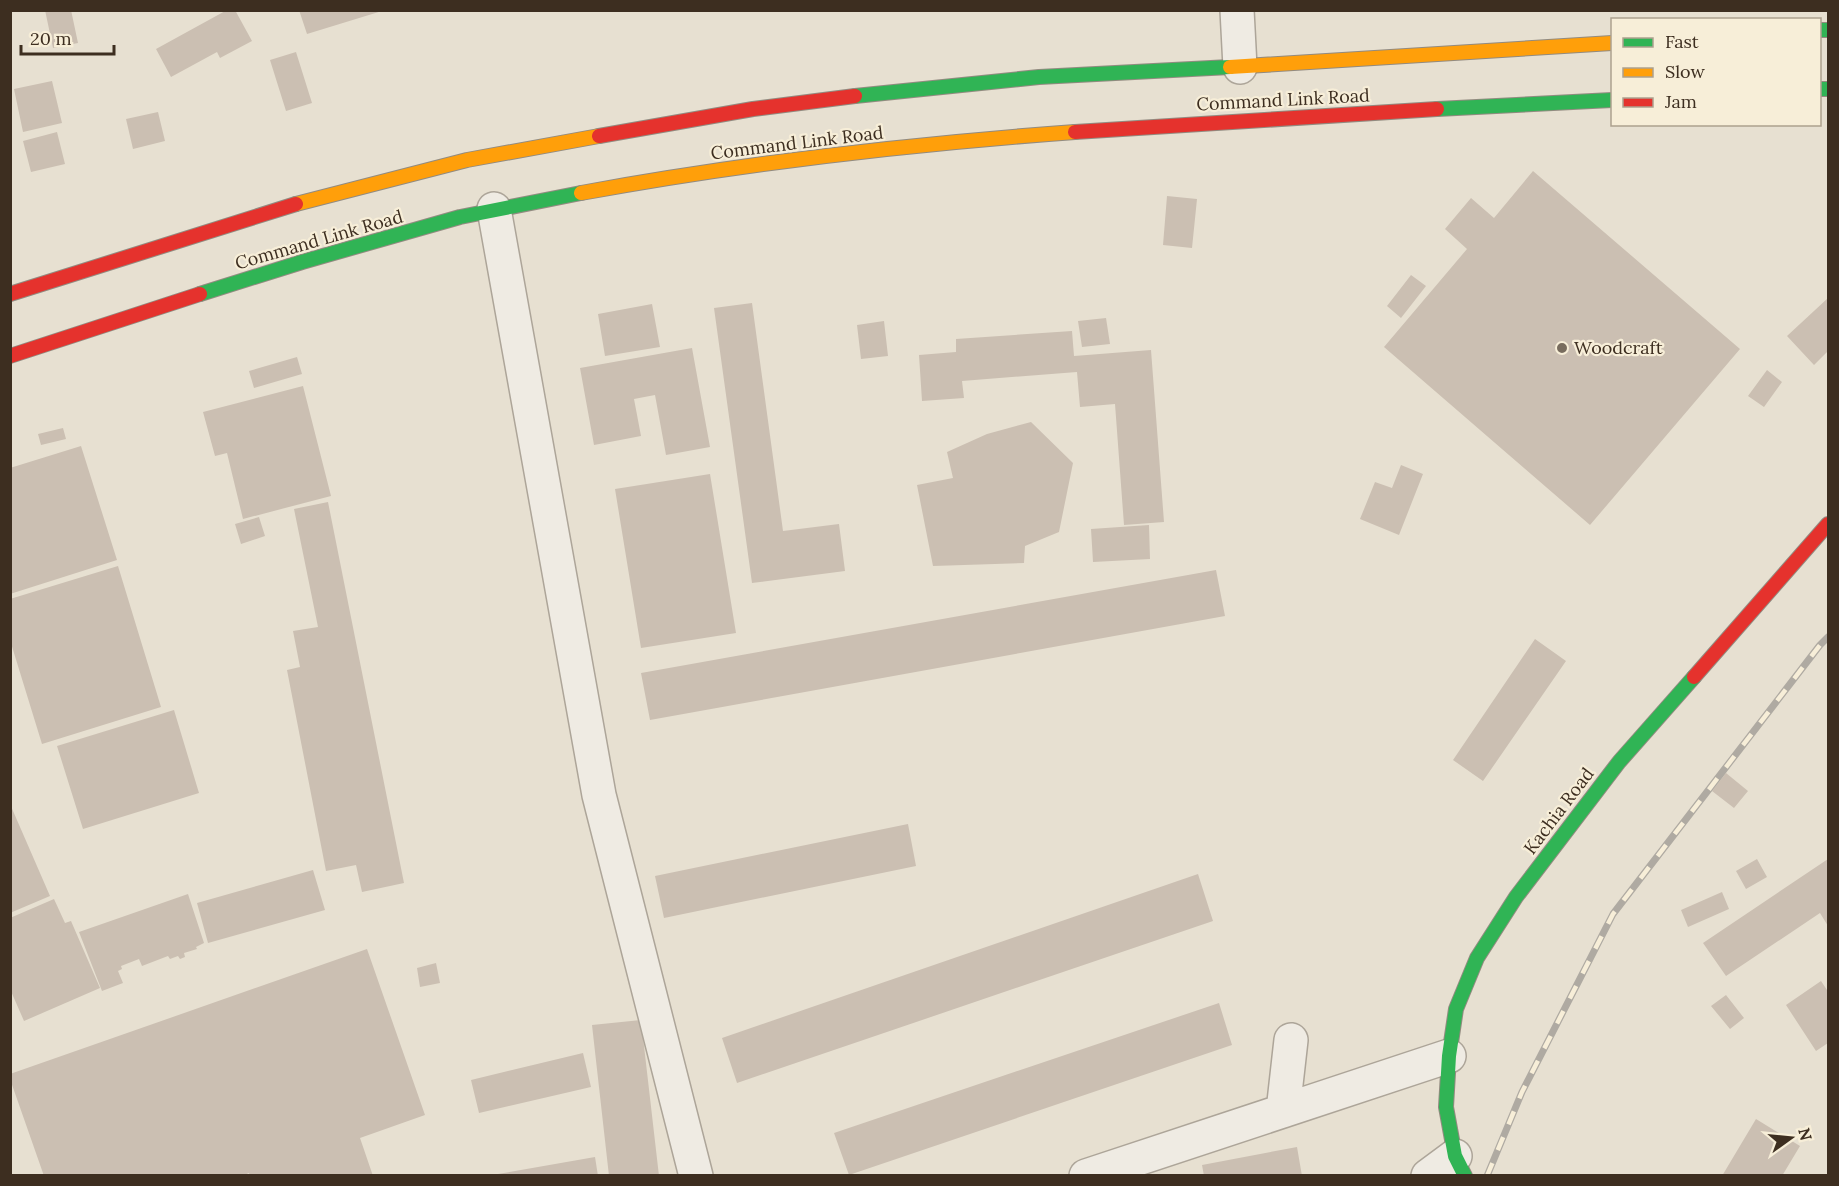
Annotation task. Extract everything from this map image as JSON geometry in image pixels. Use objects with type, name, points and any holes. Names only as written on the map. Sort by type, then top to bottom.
[{"type":"main road","name":"Command Link Road","points":[[10,294],[317,197],[478,158],[753,110],[900,90],[1040,76],[1240,67],[1611,43]]},
{"type":"main road","name":"Command Link Road","points":[[10,357],[319,256],[494,209],[670,178],[846,153],[993,139],[1199,122],[1611,100]]},
{"type":"main road","name":"Kachia Road","points":[[1460,1166],[1446,1107],[1449,1056],[1456,1010],[1478,958],[1516,897],[1619,762],[1828,524]]},
{"type":"street","points":[[1237,10],[1240,67]]},
{"type":"street","points":[[494,209],[599,795],[696,1176]]},
{"type":"street","points":[[1282,1111],[1291,1040]]},
{"type":"street","points":[[1086,1176],[1449,1056]]},
{"type":"street","points":[[1428,1176],[1460,1166]]},
{"type":"building","points":[[45,10],[71,10],[78,43],[53,48]]},
{"type":"building","points":[[227,10],[235,10],[252,41],[220,58],[217,52],[171,77],[156,49]]},
{"type":"building","points":[[299,10],[382,10],[382,11],[307,34]]},
{"type":"building","points":[[296,52],[312,103],[286,111],[270,60]]},
{"type":"building","points":[[52,81],[62,123],[23,132],[14,89]]},
{"type":"building","points":[[158,112],[165,141],[133,149],[126,119]]},
{"type":"building","points":[[57,132],[65,164],[31,172],[23,141]]},
{"type":"building","name":"Woodcraft","points":[[1533,171],[1740,349],[1590,525],[1384,347],[1467,249],[1445,229],[1471,198],[1494,218]]},
{"type":"building","points":[[1167,196],[1197,199],[1192,248],[1163,245]]},
{"type":"building","points":[[1411,275],[1426,286],[1401,318],[1387,306]]},
{"type":"building","points":[[1828,298],[1828,351],[1814,365],[1787,336]]},
{"type":"building","points":[[752,303],[783,531],[839,524],[845,571],[752,583],[714,308]]},
{"type":"building","points":[[652,304],[660,347],[605,356],[598,314]]},
{"type":"building","points":[[1106,318],[1110,344],[1082,347],[1078,321]]},
{"type":"building","points":[[884,321],[888,356],[861,359],[857,325]]},
{"type":"building","points":[[1072,331],[1074,356],[1151,350],[1164,522],[1124,525],[1115,404],[1080,407],[1077,372],[962,381],[964,398],[922,401],[919,355],[956,352],[956,339]]},
{"type":"building","points":[[692,348],[710,447],[666,455],[655,395],[634,399],[641,436],[594,445],[580,368]]},
{"type":"building","points":[[297,357],[302,374],[254,388],[249,371]]},
{"type":"building","points":[[1767,370],[1782,382],[1764,407],[1748,396]]},
{"type":"building","points":[[303,386],[331,496],[243,519],[227,453],[215,456],[203,412]]},
{"type":"building","points":[[1031,422],[1073,463],[1059,532],[1025,546],[1024,563],[933,566],[917,485],[953,478],[947,452],[987,434]]},
{"type":"building","points":[[63,428],[66,439],[41,445],[38,434]]},
{"type":"building","points":[[81,446],[117,560],[10,594],[10,468]]},
{"type":"building","points":[[1401,465],[1423,474],[1399,535],[1360,519],[1375,482],[1392,488]]},
{"type":"building","points":[[710,474],[736,633],[641,648],[615,489]]},
{"type":"building","points":[[328,502],[404,883],[362,892],[356,865],[326,871],[287,670],[300,667],[293,631],[318,627],[294,509]]},
{"type":"building","points":[[259,517],[265,536],[241,544],[235,524]]},
{"type":"building","points":[[1149,525],[1150,559],[1093,562],[1091,529]]},
{"type":"building","points":[[118,566],[161,707],[42,744],[10,640],[10,599]]},
{"type":"building","points":[[1216,570],[1225,616],[650,720],[641,673]]},
{"type":"building","points":[[1535,639],[1566,661],[1483,781],[1453,760]]},
{"type":"building","points":[[174,710],[199,793],[83,829],[57,746]]},
{"type":"building","points":[[1726,773],[1748,791],[1734,808],[1712,791]]},
{"type":"building","points":[[10,804],[50,896],[10,913]]},
{"type":"building","points":[[908,824],[916,866],[664,918],[655,876]]},
{"type":"building","points":[[1757,859],[1767,877],[1746,889],[1736,871]]},
{"type":"building","points":[[1828,859],[1828,926],[1820,913],[1726,976],[1703,943]]},
{"type":"building","points":[[313,870],[325,910],[208,943],[197,903]]},
{"type":"building","points":[[1198,874],[1213,921],[737,1083],[722,1038]]},
{"type":"building","points":[[1722,892],[1729,909],[1688,927],[1681,910]]},
{"type":"building","points":[[188,894],[204,943],[196,947],[197,949],[184,953],[185,957],[180,959],[178,956],[170,959],[168,956],[142,966],[139,959],[121,966],[122,969],[118,971],[123,983],[102,991],[79,932]]},
{"type":"building","points":[[54,899],[65,923],[71,921],[100,988],[24,1021],[10,989],[10,918]]},
{"type":"building","points":[[367,949],[425,1115],[360,1138],[373,1176],[250,1176],[249,1173],[242,1176],[44,1176],[10,1074]]},
{"type":"building","points":[[436,963],[440,983],[420,987],[417,968]]},
{"type":"building","points":[[1821,981],[1828,989],[1828,1043],[1816,1051],[1786,1005]]},
{"type":"building","points":[[1726,995],[1744,1018],[1730,1029],[1711,1006]]},
{"type":"building","points":[[1219,1003],[1232,1045],[849,1175],[834,1133]]},
{"type":"building","points":[[641,1020],[659,1176],[609,1176],[592,1025]]},
{"type":"building","points":[[583,1053],[591,1087],[479,1113],[471,1080]]},
{"type":"building","points":[[1756,1119],[1800,1146],[1782,1176],[1722,1176]]},
{"type":"building","points":[[1297,1147],[1302,1176],[1204,1176],[1202,1165]]},
{"type":"building","points":[[595,1157],[598,1176],[498,1176],[498,1174]]},
{"type":"railway","points":[[1487,1176],[1522,1092],[1613,914],[1828,637]]},
{"type":"traffic: fast","points":[[1821,30],[1828,30]]},
{"type":"traffic: fast","points":[[855,96],[1039,77],[1230,67]]},
{"type":"traffic: fast","points":[[1821,89],[1828,89]]},
{"type":"traffic: fast","points":[[1437,109],[1611,100]]},
{"type":"traffic: fast","points":[[200,294],[460,217],[581,193]]},
{"type":"traffic: fast","points":[[1465,1176],[1455,1156],[1446,1107],[1449,1056],[1456,1009],[1477,958],[1516,897],[1619,762],[1694,677]]},
{"type":"traffic: slow","points":[[1230,67],[1611,43]]},
{"type":"traffic: slow","points":[[581,193],[704,172],[827,156],[951,142],[1075,132]]},
{"type":"traffic: slow","points":[[296,204],[467,160],[599,136]]},
{"type":"traffic: jam","points":[[599,136],[753,109],[855,96]]},
{"type":"traffic: jam","points":[[1075,132],[1437,109]]},
{"type":"traffic: jam","points":[[10,294],[296,204]]},
{"type":"traffic: jam","points":[[10,356],[200,294]]},
{"type":"traffic: jam","points":[[1694,677],[1828,524]]},
{"type":"place","name":"Woodcraft","points":[[1562,348]]}]
